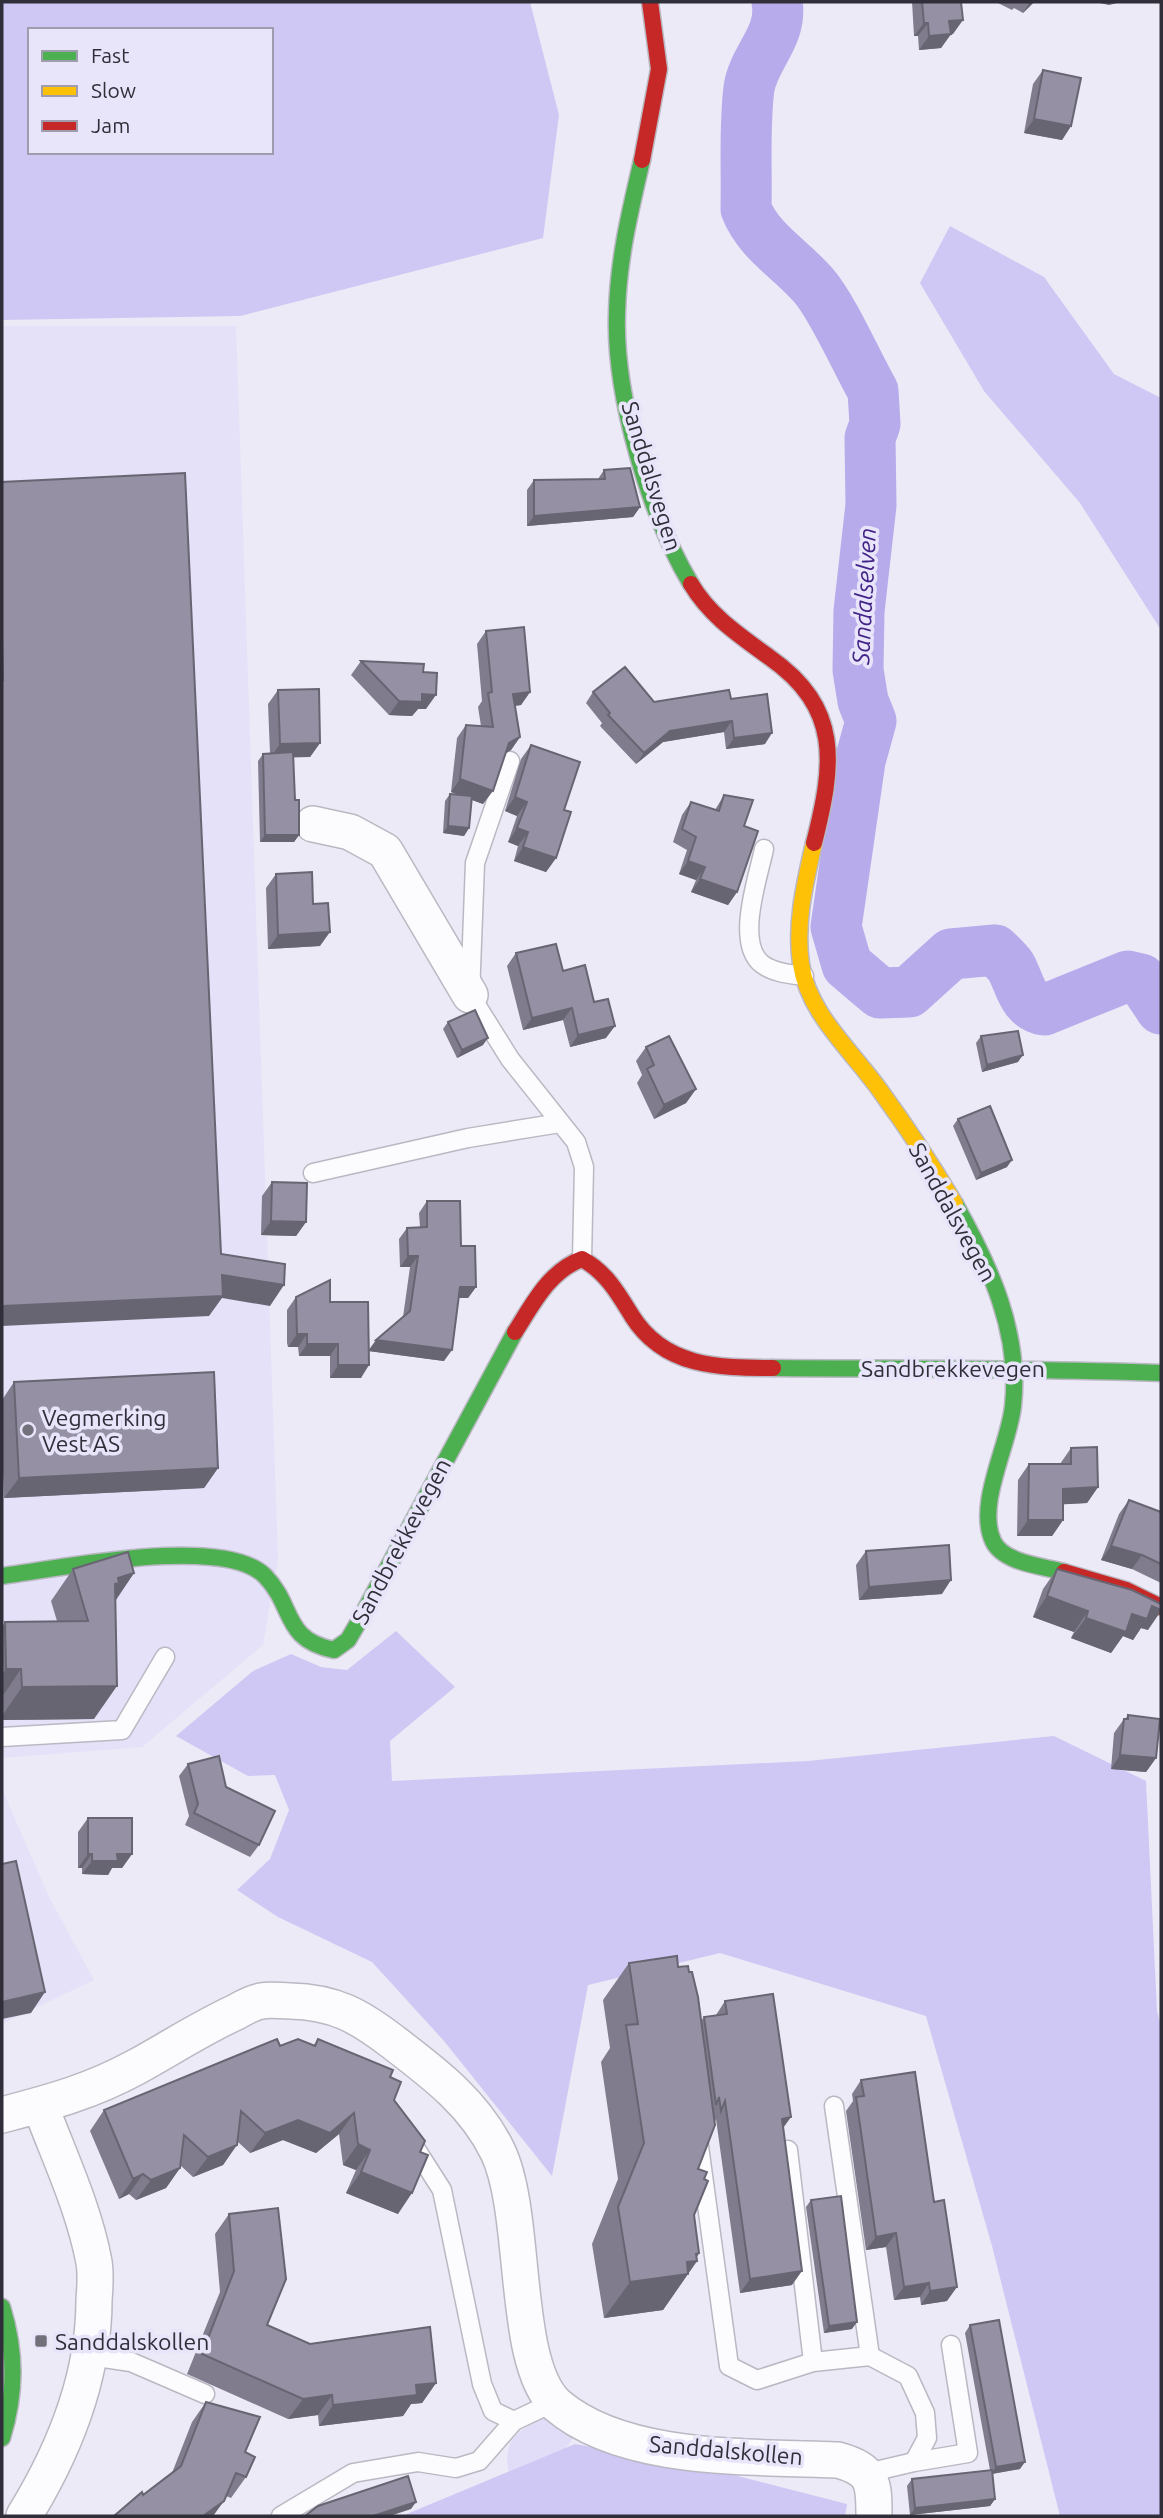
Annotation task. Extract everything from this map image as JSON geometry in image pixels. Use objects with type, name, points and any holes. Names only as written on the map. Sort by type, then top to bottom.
[{"type":"street","name":"Sanddalsvegen","points":[[650,2],[659,71],[623,249],[617,333],[621,369],[640,455],[665,532],[678,561],[712,612],[798,681],[815,700],[822,717],[828,771],[800,901],[797,931],[804,976],[839,1040],[901,1119],[973,1241],[985,1264],[1014,1345],[1013,1408],[989,1509],[989,1532],[995,1548],[1003,1555],[1126,1590],[1161,1607]]},
{"type":"street","points":[[313,824],[350,832],[385,850],[470,995]]},
{"type":"street","name":"Sandbrekkevegen","points":[[2,1576],[170,1556],[228,1559],[249,1564],[266,1577],[303,1640],[314,1648],[334,1650],[348,1640],[358,1623],[507,1345],[547,1283],[568,1264],[582,1259],[595,1265],[610,1279],[642,1331],[661,1348],[686,1361],[716,1368],[971,1370],[1013,1367],[1161,1373]]},
{"type":"street","name":"Sanddalskollen","points":[[2,2115],[78,2096],[135,2067],[197,2030],[261,2000],[317,2002],[360,2017],[444,2081],[476,2115],[499,2153],[514,2197],[527,2332],[536,2370],[554,2402],[586,2425],[627,2440],[709,2453],[838,2460],[867,2473]]},
{"type":"street","points":[[24,2516],[54,2468],[76,2408],[94,2332],[95,2263],[74,2196],[40,2105]]},
{"type":"street","points":[[2,2306],[12,2334],[15,2374],[13,2401],[2,2438]]},
{"type":"street","points":[[867,2473],[874,2489],[874,2516]]},
{"type":"lane","points":[[510,761],[475,863],[470,995],[510,1059],[576,1142],[584,1167],[582,1259]]},
{"type":"lane","points":[[764,849],[748,932],[750,946],[763,965],[778,972],[804,976]]},
{"type":"lane","points":[[313,1173],[468,1138],[560,1123]]},
{"type":"lane","points":[[2,1737],[122,1730],[165,1657]]},
{"type":"lane","points":[[834,2106],[870,2356]]},
{"type":"lane","points":[[696,2126],[729,2366],[757,2380],[813,2362],[870,2356],[908,2376],[925,2413],[927,2438],[914,2462]]},
{"type":"lane","points":[[404,2131],[442,2190],[482,2384],[493,2411],[502,2418],[514,2421]]},
{"type":"lane","points":[[788,2150],[813,2362]]},
{"type":"lane","points":[[867,2473],[968,2453],[951,2346]]},
{"type":"lane","points":[[90,2356],[131,2362],[205,2394]]},
{"type":"lane","points":[[281,2516],[353,2473],[418,2462],[456,2468],[479,2461],[514,2421],[554,2402]]},
{"type":"shaded area","points":[[2,2],[530,2],[559,115],[543,238],[240,316],[2,320]]},
{"type":"shaded area","points":[[950,226],[1044,277],[1114,374],[1161,398],[1161,630],[1080,503],[984,391],[920,283]]},
{"type":"shaded area","points":[[2,326],[236,326],[278,1559],[263,1645],[142,1747],[2,1758]]},
{"type":"shaded area","points":[[396,1631],[455,1687],[390,1741],[392,1781],[808,1761],[1054,1736],[1146,1781],[1157,2011],[1161,2026],[1161,2516],[1060,2516],[992,2246],[926,2016],[720,1953],[588,1985],[552,2176],[444,2041],[372,1962],[278,1917],[237,1890],[270,1859],[289,1810],[275,1775],[248,1776],[176,1736],[253,1671],[291,1654],[321,1667],[347,1670]]},
{"type":"shaded area","points":[[2,1789],[49,1897],[94,1980],[2,2024]]},
{"type":"shaded area","points":[[544,2418],[576,2434],[557,2461],[511,2484],[507,2460],[511,2443],[522,2430]]},
{"type":"shaded area","points":[[575,2444],[706,2468],[847,2504],[845,2516],[402,2516]]},
{"type":"building","points":[[922,2],[961,2],[963,20],[949,21],[951,34],[929,36],[928,23],[924,23]]},
{"type":"building","points":[[1043,70],[1081,78],[1071,126],[1034,119]]},
{"type":"building","points":[[630,468],[640,507],[534,516],[534,480],[605,479],[604,470]]},
{"type":"building","points":[[185,473],[221,1254],[285,1264],[284,1285],[222,1275],[223,1296],[2,1306],[2,482]]},
{"type":"building","points":[[524,627],[530,692],[513,694],[520,737],[509,743],[493,791],[460,779],[466,725],[493,727],[488,693],[492,692],[486,631]]},
{"type":"building","points":[[361,661],[424,664],[423,672],[437,673],[436,695],[422,694],[422,702],[399,701]]},
{"type":"building","points":[[625,667],[654,702],[729,690],[731,699],[767,694],[772,733],[734,738],[732,721],[670,731],[644,753],[608,715],[610,713],[593,692]]},
{"type":"building","points":[[319,689],[320,743],[280,744],[278,690]]},
{"type":"building","points":[[531,745],[580,762],[564,810],[571,812],[556,858],[523,847],[528,832],[517,828],[527,802],[515,797]]},
{"type":"building","points":[[293,752],[295,800],[299,800],[299,835],[265,835],[263,754]]},
{"type":"building","points":[[450,794],[472,796],[469,828],[448,826]]},
{"type":"building","points":[[724,795],[753,800],[744,826],[758,831],[737,892],[700,879],[705,867],[688,861],[696,837],[682,829],[691,802],[719,811]]},
{"type":"building","points":[[312,872],[313,904],[328,903],[330,932],[278,935],[276,874]]},
{"type":"building","points":[[556,944],[563,971],[585,965],[594,1002],[608,999],[615,1026],[578,1035],[572,1008],[532,1018],[516,953]]},
{"type":"building","points":[[475,1010],[488,1038],[462,1050],[448,1022]]},
{"type":"building","points":[[1018,1031],[1023,1055],[987,1065],[981,1036]]},
{"type":"building","points":[[669,1036],[696,1089],[664,1105],[647,1069],[654,1065],[646,1047]]},
{"type":"building","points":[[990,1106],[1012,1160],[981,1173],[958,1119]]},
{"type":"building","points":[[272,1182],[307,1183],[306,1222],[271,1221]]},
{"type":"building","points":[[427,1201],[460,1201],[461,1246],[475,1246],[476,1287],[460,1287],[452,1350],[376,1340],[410,1311],[418,1256],[408,1256],[407,1228],[427,1227]]},
{"type":"building","points":[[330,1280],[330,1302],[368,1302],[369,1365],[338,1365],[338,1344],[307,1344],[307,1334],[297,1334],[296,1297]]},
{"type":"building","points":[[214,1372],[218,1468],[19,1478],[14,1382]]},
{"type":"building","points":[[1097,1447],[1098,1487],[1063,1489],[1063,1520],[1028,1520],[1029,1464],[1071,1464],[1071,1448]]},
{"type":"building","points":[[1129,1500],[1161,1512],[1161,1564],[1111,1546]]},
{"type":"building","points":[[949,1545],[951,1580],[869,1587],[866,1551]]},
{"type":"building","points":[[128,1552],[134,1573],[118,1578],[119,1583],[115,1584],[117,1686],[22,1687],[21,1669],[6,1669],[5,1622],[88,1621],[73,1569]]},
{"type":"building","points":[[1057,1569],[1132,1590],[1161,1604],[1161,1610],[1152,1606],[1147,1619],[1132,1614],[1126,1632],[1086,1618],[1088,1611],[1047,1596]]},
{"type":"building","points":[[1128,1715],[1160,1719],[1156,1758],[1120,1755],[1124,1719],[1128,1719]]},
{"type":"building","points":[[219,1756],[226,1787],[275,1811],[259,1845],[194,1813],[198,1804],[188,1764]]},
{"type":"building","points":[[88,1818],[132,1818],[132,1854],[117,1854],[118,1861],[92,1861],[92,1854],[88,1854]]},
{"type":"building","points":[[16,1861],[45,1992],[2,2002],[2,1864]]},
{"type":"building","points":[[677,1956],[678,1967],[688,1966],[689,1972],[692,1972],[698,1997],[715,2125],[698,2169],[707,2172],[704,2179],[708,2181],[694,2215],[699,2253],[696,2254],[697,2261],[687,2262],[688,2274],[630,2282],[618,2207],[644,2143],[626,2025],[638,2024],[629,1963]]},
{"type":"building","points":[[773,1994],[791,2117],[782,2119],[802,2271],[750,2279],[725,2101],[721,2111],[719,2097],[716,2105],[704,2017],[727,2014],[725,2001]]},
{"type":"building","points":[[277,2039],[280,2046],[298,2039],[315,2046],[318,2039],[393,2070],[390,2077],[401,2082],[394,2100],[425,2141],[420,2152],[428,2155],[412,2193],[361,2172],[370,2150],[358,2144],[354,2113],[330,2133],[298,2120],[265,2133],[241,2111],[237,2145],[208,2157],[184,2135],[180,2168],[151,2180],[143,2174],[133,2179],[104,2110]]},
{"type":"building","points":[[915,2072],[934,2202],[944,2200],[957,2287],[930,2291],[929,2283],[904,2287],[896,2233],[876,2237],[856,2097],[864,2096],[861,2080]]},
{"type":"building","points":[[841,2196],[857,2322],[829,2326],[811,2200]]},
{"type":"building","points":[[278,2208],[286,2279],[267,2325],[310,2344],[430,2327],[436,2383],[416,2385],[417,2395],[333,2405],[332,2395],[303,2399],[202,2354],[234,2271],[229,2214]]},
{"type":"building","points":[[999,2320],[1025,2462],[996,2467],[970,2325]]},
{"type":"building","points":[[206,2402],[260,2417],[245,2452],[255,2457],[246,2477],[236,2473],[224,2501],[203,2516],[114,2516],[142,2492],[143,2495],[181,2466]]},
{"type":"building","points":[[992,2470],[995,2499],[915,2508],[912,2479]]},
{"type":"building","points":[[408,2476],[416,2502],[373,2516],[305,2516],[318,2506]]},
{"type":"waterway","name":"Sandalselven","points":[[777,2],[776,25],[756,66],[749,88],[746,209],[767,241],[805,276],[821,296],[873,391],[875,424],[870,438],[871,505],[859,611],[858,670],[863,701],[871,721],[860,761],[836,927],[847,965],[880,993],[909,992],[951,954],[995,950],[1011,967],[1026,999],[1037,1008],[1044,1010],[1128,976],[1141,979],[1161,1009]]},
{"type":"traffic: fast","points":[[642,160],[620,274],[617,313],[621,380],[648,489],[661,524],[691,584]]},
{"type":"traffic: fast","points":[[955,1204],[991,1276],[1007,1326],[1012,1352],[1013,1406],[988,1510],[993,1541],[1014,1559],[1064,1572]]},
{"type":"traffic: fast","points":[[2,1576],[139,1558],[214,1557],[244,1564],[265,1576],[297,1630],[317,1645],[334,1650],[348,1640],[358,1623],[515,1332]]},
{"type":"traffic: fast","points":[[773,1368],[1015,1369],[1161,1373]]},
{"type":"traffic: fast","points":[[2,2307],[12,2356],[12,2389],[2,2438]]},
{"type":"traffic: slow","points":[[814,843],[804,888],[799,933],[805,982],[821,1015],[889,1103],[955,1204]]},
{"type":"traffic: jam","points":[[642,160],[659,69],[650,2]]},
{"type":"traffic: jam","points":[[691,584],[707,606],[726,624],[793,676],[810,696],[821,717],[828,763],[826,788],[814,843]]},
{"type":"traffic: jam","points":[[515,1332],[551,1280],[570,1264],[582,1259],[605,1277],[645,1333],[660,1346],[676,1355],[713,1365],[773,1368]]},
{"type":"traffic: jam","points":[[1064,1572],[1126,1590],[1161,1607]]},
{"type":"place","name":"Vegmerking Vest AS","points":[[28,1430]]},
{"type":"place","name":"Sanddalskollen","points":[[41,2341]]}]
